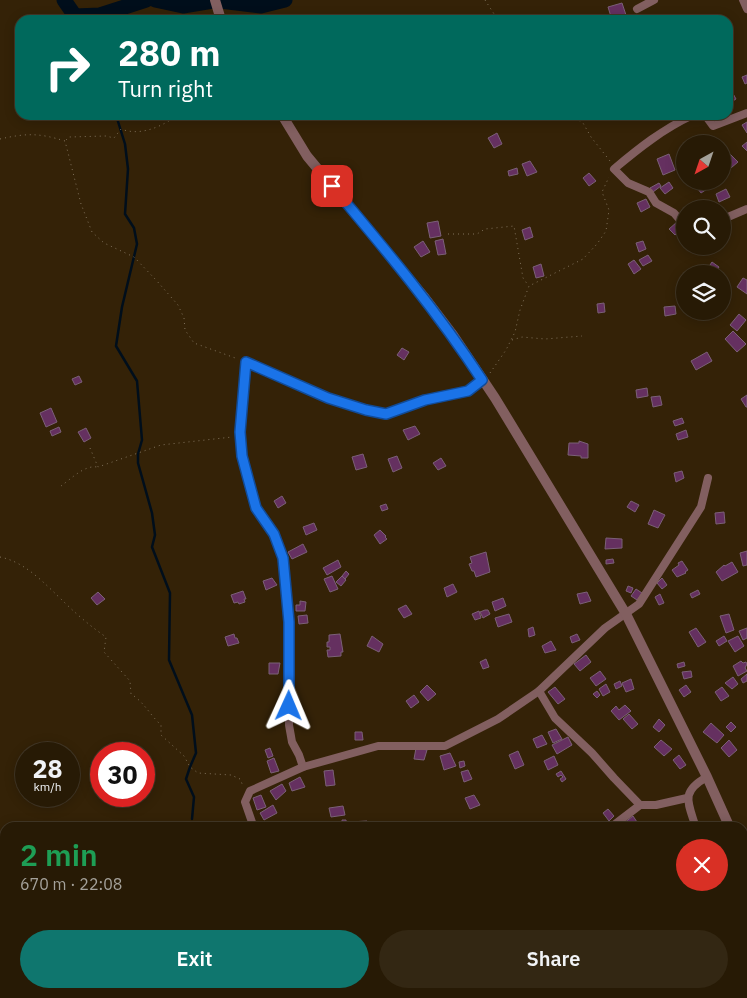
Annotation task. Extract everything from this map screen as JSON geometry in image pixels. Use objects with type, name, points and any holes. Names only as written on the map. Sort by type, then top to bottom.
[{"type":"street","points":[[215,0],[220,15]]},
{"type":"street","points":[[637,9],[654,0]]},
{"type":"street","points":[[742,0],[747,9]]},
{"type":"street","points":[[733,118],[747,113]]},
{"type":"street","points":[[285,120],[307,156],[414,284],[495,398],[626,614],[727,822]]},
{"type":"street","points":[[676,215],[656,203],[649,192],[628,183],[614,169],[647,142],[683,120]]},
{"type":"street","points":[[709,120],[713,126],[729,120]]},
{"type":"street","points":[[731,217],[747,209]]},
{"type":"street","points":[[303,767],[299,754],[292,742],[289,725],[289,622],[283,558],[274,534],[256,508],[246,474],[240,437],[246,362],[328,398],[386,414],[425,400],[468,391],[482,380]]},
{"type":"street","points":[[252,822],[245,802],[250,791],[303,767],[378,746],[445,746],[498,719],[539,691],[605,628],[639,604],[701,507],[708,478]]},
{"type":"street","points":[[539,691],[555,718],[592,753],[640,805]]},
{"type":"street","points":[[694,822],[687,798],[689,791],[695,784],[707,777]]},
{"type":"street","points":[[618,822],[640,805],[656,805],[687,798]]},
{"type":"path","points":[[485,0],[495,15]]},
{"type":"path","points":[[65,141],[69,137],[106,136],[114,138],[121,129],[130,132],[146,131],[170,120]]},
{"type":"path","points":[[482,380],[491,372],[511,340],[529,286],[583,259],[606,231],[609,210],[602,192],[614,169],[611,162],[590,138],[581,120]]},
{"type":"path","points":[[0,139],[24,134],[48,136],[65,141]]},
{"type":"path","points":[[65,141],[82,204],[92,232],[104,243],[134,257],[156,280],[178,305],[184,318],[185,330],[194,343],[246,362]]},
{"type":"path","points":[[448,234],[478,234],[485,229],[514,226],[523,278],[529,286]]},
{"type":"path","points":[[511,340],[522,337],[545,339],[582,336]]},
{"type":"path","points":[[61,486],[82,471],[93,467],[98,468],[161,445],[240,437]]},
{"type":"path","points":[[90,448],[98,468]]},
{"type":"path","points":[[0,557],[8,558],[43,581],[93,628],[106,637],[104,652],[130,681],[131,694],[140,700],[153,718],[161,725],[161,735],[184,756],[190,767],[198,773],[231,776],[240,779],[244,788],[250,791]]},
{"type":"building","points":[[622,3],[626,15],[610,15],[608,7]]},
{"type":"building","points":[[747,75],[747,83],[745,84],[742,77]]},
{"type":"building","points":[[747,122],[747,133],[742,125]]},
{"type":"building","points":[[497,133],[502,144],[494,148],[488,138]]},
{"type":"building","points":[[747,142],[747,151],[742,146]]},
{"type":"building","points":[[669,154],[675,170],[663,175],[657,159]]},
{"type":"building","points":[[731,155],[738,162],[731,168]]},
{"type":"building","points":[[530,161],[537,172],[527,176],[522,164]]},
{"type":"building","points":[[517,168],[518,174],[509,176],[508,171]]},
{"type":"building","points":[[589,173],[596,181],[589,186],[583,178]]},
{"type":"building","points":[[669,182],[673,188],[665,194],[660,188]]},
{"type":"building","points":[[659,183],[661,186],[653,192],[650,188]]},
{"type":"building","points":[[726,190],[730,197],[718,200],[716,194]]},
{"type":"building","points":[[646,199],[650,207],[641,212],[637,203]]},
{"type":"building","points":[[438,221],[441,236],[430,238],[427,223]]},
{"type":"building","points":[[676,223],[675,235],[669,229]]},
{"type":"building","points":[[530,227],[533,237],[525,240],[522,230]]},
{"type":"building","points":[[443,239],[446,254],[438,255],[435,241]]},
{"type":"building","points":[[423,241],[430,252],[421,257],[414,247]]},
{"type":"building","points":[[643,241],[646,249],[639,252],[636,243]]},
{"type":"building","points":[[648,255],[652,261],[643,266],[639,260]]},
{"type":"building","points":[[634,260],[641,269],[634,274],[628,264]]},
{"type":"building","points":[[541,264],[544,276],[536,278],[533,267]]},
{"type":"building","points":[[743,278],[747,280],[747,294],[737,287]]},
{"type":"building","points":[[604,303],[605,312],[598,313],[597,304]]},
{"type":"building","points":[[675,306],[676,314],[665,316],[664,307]]},
{"type":"building","points":[[739,314],[746,320],[737,331],[730,325]]},
{"type":"building","points":[[733,331],[746,344],[737,352],[725,339]]},
{"type":"building","points":[[402,348],[409,352],[404,360],[397,355]]},
{"type":"building","points":[[707,352],[712,361],[696,370],[691,361]]},
{"type":"building","points":[[79,376],[82,382],[75,385],[72,379]]},
{"type":"building","points":[[647,388],[648,396],[637,398],[636,390]]},
{"type":"building","points":[[747,395],[747,407],[746,407],[741,399]]},
{"type":"building","points":[[660,396],[662,405],[653,407],[651,397]]},
{"type":"building","points":[[51,408],[57,422],[46,427],[40,413]]},
{"type":"building","points":[[682,418],[684,423],[675,426],[673,421]]},
{"type":"building","points":[[415,426],[420,434],[408,440],[403,430]]},
{"type":"building","points":[[59,427],[61,432],[52,436],[50,431]]},
{"type":"building","points":[[86,428],[91,438],[84,442],[78,432]]},
{"type":"building","points":[[686,430],[688,437],[678,440],[676,434]]},
{"type":"building","points":[[579,441],[588,444],[588,458],[568,455],[569,443],[579,443]]},
{"type":"building","points":[[363,454],[367,467],[356,470],[352,457]]},
{"type":"building","points":[[397,456],[402,468],[393,472],[388,459]]},
{"type":"building","points":[[441,458],[446,466],[438,470],[433,463]]},
{"type":"building","points":[[682,471],[684,478],[676,482],[674,473]]},
{"type":"building","points":[[282,496],[286,503],[278,508],[274,501]]},
{"type":"building","points":[[631,501],[639,505],[635,512],[627,507]]},
{"type":"building","points":[[386,504],[388,509],[382,511],[380,506]]},
{"type":"building","points":[[654,510],[665,515],[658,528],[648,524]]},
{"type":"building","points":[[724,512],[725,523],[716,524],[715,513]]},
{"type":"building","points":[[314,523],[317,530],[306,535],[303,527]]},
{"type":"building","points":[[380,530],[387,539],[380,544],[374,535]]},
{"type":"building","points":[[606,538],[622,539],[622,548],[605,549]]},
{"type":"building","points":[[303,544],[307,552],[292,559],[288,552]]},
{"type":"building","points":[[747,551],[747,565],[743,566],[740,553]]},
{"type":"building","points":[[486,552],[490,572],[476,577],[469,564],[472,563],[470,557]]},
{"type":"building","points":[[613,559],[614,563],[606,564],[606,560]]},
{"type":"building","points":[[338,560],[341,567],[327,575],[323,568]]},
{"type":"building","points":[[682,561],[688,570],[677,577],[672,570]]},
{"type":"building","points":[[732,562],[738,572],[722,581],[716,572],[724,565]]},
{"type":"building","points":[[346,571],[349,574],[345,579],[342,576]]},
{"type":"building","points":[[332,576],[338,589],[330,592],[324,579]]},
{"type":"building","points":[[342,576],[346,580],[341,586],[336,582]]},
{"type":"building","points":[[272,578],[277,585],[266,590],[263,581]]},
{"type":"building","points":[[662,578],[667,585],[662,589],[657,583]]},
{"type":"building","points":[[453,584],[457,592],[447,597],[444,588]]},
{"type":"building","points":[[628,586],[633,588],[631,593],[626,591]]},
{"type":"building","points":[[636,589],[642,593],[637,600],[631,596]]},
{"type":"building","points":[[698,590],[700,594],[692,598],[690,594]]},
{"type":"building","points":[[243,591],[246,599],[244,599],[245,602],[234,603],[231,595]]},
{"type":"building","points":[[98,592],[105,599],[97,605],[91,598]]},
{"type":"building","points":[[587,592],[591,601],[580,604],[577,594]]},
{"type":"building","points":[[660,594],[664,603],[659,605],[655,597]]},
{"type":"building","points":[[503,598],[506,606],[495,611],[492,602]]},
{"type":"building","points":[[300,601],[306,602],[305,611],[296,611],[296,605],[300,605]]},
{"type":"building","points":[[406,605],[412,614],[404,618],[398,609]]},
{"type":"building","points":[[488,610],[490,614],[483,618],[480,612]]},
{"type":"building","points":[[479,611],[481,618],[475,620],[472,614]]},
{"type":"building","points":[[509,614],[512,622],[498,627],[495,618]]},
{"type":"building","points":[[729,614],[734,630],[726,633],[720,616]]},
{"type":"building","points":[[307,615],[308,623],[299,624],[298,616]]},
{"type":"building","points":[[533,627],[535,635],[529,637],[528,629]]},
{"type":"building","points":[[696,628],[706,642],[698,647],[689,632]]},
{"type":"building","points":[[747,628],[747,638],[743,640],[739,631]]},
{"type":"building","points":[[234,634],[239,643],[228,646],[225,637]]},
{"type":"building","points":[[340,634],[343,652],[341,652],[341,656],[328,657],[327,650],[330,650],[330,647],[327,647],[327,642],[329,642],[329,635]]},
{"type":"building","points":[[577,634],[580,640],[572,643],[570,637]]},
{"type":"building","points":[[372,636],[383,644],[379,652],[367,646]]},
{"type":"building","points":[[724,636],[727,641],[719,646],[716,641]]},
{"type":"building","points":[[738,636],[744,646],[735,652],[728,641]]},
{"type":"building","points":[[551,641],[556,650],[545,653],[542,646]]},
{"type":"building","points":[[586,655],[591,662],[580,671],[574,664]]},
{"type":"building","points":[[486,659],[489,667],[483,669],[480,662]]},
{"type":"building","points":[[741,661],[743,663],[746,662],[745,668],[747,671],[738,676],[733,666]]},
{"type":"building","points":[[684,662],[685,666],[678,668],[677,664]]},
{"type":"building","points":[[269,663],[280,663],[278,674],[269,674]]},
{"type":"building","points":[[600,671],[606,679],[596,686],[590,678]]},
{"type":"building","points":[[691,671],[692,677],[684,679],[682,672]]},
{"type":"building","points":[[747,674],[747,681],[743,683],[741,679]]},
{"type":"building","points":[[733,677],[738,684],[732,689],[725,683]]},
{"type":"building","points":[[631,679],[634,689],[626,692],[622,683]]},
{"type":"building","points":[[620,681],[622,686],[616,689],[614,684]]},
{"type":"building","points":[[606,684],[610,692],[603,696],[599,689]]},
{"type":"building","points":[[427,685],[436,694],[428,701],[420,692]]},
{"type":"building","points":[[686,685],[691,692],[684,697],[679,690]]},
{"type":"building","points":[[555,687],[565,699],[558,704],[548,692]]},
{"type":"building","points":[[722,687],[729,696],[721,701],[715,692]]},
{"type":"building","points":[[597,691],[600,695],[597,698],[593,694]]},
{"type":"building","points":[[414,695],[419,702],[411,708],[406,701]]},
{"type":"building","points":[[625,705],[631,711],[619,720],[611,711],[616,706],[619,710]]},
{"type":"building","points":[[629,714],[638,724],[632,729],[623,719]]},
{"type":"building","points":[[659,719],[665,725],[659,732],[653,727]]},
{"type":"building","points":[[731,722],[736,727],[731,732],[726,727]]},
{"type":"building","points":[[711,723],[724,735],[717,743],[703,732]]},
{"type":"building","points":[[556,729],[562,739],[553,743],[548,732]]},
{"type":"building","points":[[355,732],[362,732],[363,740],[355,740]]},
{"type":"building","points":[[542,735],[547,744],[537,748],[533,739]]},
{"type":"building","points":[[568,737],[572,745],[557,754],[552,745]]},
{"type":"building","points":[[661,740],[672,749],[664,756],[654,747]]},
{"type":"building","points":[[729,740],[737,750],[729,757],[721,748]]},
{"type":"building","points":[[270,748],[273,756],[268,758],[265,750]]},
{"type":"building","points":[[416,748],[427,750],[424,760],[414,759]]},
{"type":"building","points":[[518,751],[524,765],[515,769],[509,755]]},
{"type":"building","points":[[450,753],[456,766],[444,770],[440,756]]},
{"type":"building","points":[[679,755],[686,765],[680,769],[673,760]]},
{"type":"building","points":[[554,756],[558,765],[548,770],[544,761]]},
{"type":"building","points":[[274,758],[279,771],[271,773],[267,761]]},
{"type":"building","points":[[464,761],[465,766],[460,768],[459,762]]},
{"type":"building","points":[[333,770],[335,785],[326,786],[324,771]]},
{"type":"building","points":[[468,770],[472,779],[464,782],[461,772]]},
{"type":"building","points":[[561,771],[566,779],[562,782],[560,779],[563,777],[561,775],[558,777],[556,774]]},
{"type":"building","points":[[300,777],[305,787],[292,791],[289,783]]},
{"type":"building","points":[[282,784],[286,791],[276,800],[270,791]]},
{"type":"building","points":[[261,795],[266,807],[257,810],[253,798]]},
{"type":"building","points":[[474,795],[480,805],[470,809],[465,798]]},
{"type":"building","points":[[273,805],[277,813],[264,820],[260,813]]},
{"type":"building","points":[[343,806],[345,815],[331,817],[329,808]]},
{"type":"building","points":[[608,809],[614,816],[609,821],[603,813]]},
{"type":"building","points":[[633,816],[637,822],[625,822]]},
{"type":"waterway","points":[[64,0],[74,15]]},
{"type":"waterway","points":[[100,15],[146,0]]},
{"type":"waterway","points":[[155,0],[183,6],[213,1]]},
{"type":"waterway","points":[[220,1],[261,6],[285,0]]},
{"type":"waterway","points":[[118,120],[125,144],[128,169],[125,214],[134,228],[137,244],[122,307],[116,346],[137,381],[142,440],[138,454],[138,463],[152,513],[155,535],[152,547],[170,593],[169,660],[192,715],[196,753],[186,779],[194,797],[192,819]]},
{"type":"route","points":[[289,706],[289,622],[283,558],[274,534],[256,508],[242,456],[240,432],[246,362],[328,398],[386,414],[425,400],[468,391],[482,380],[452,335],[408,276],[332,186]]}]
